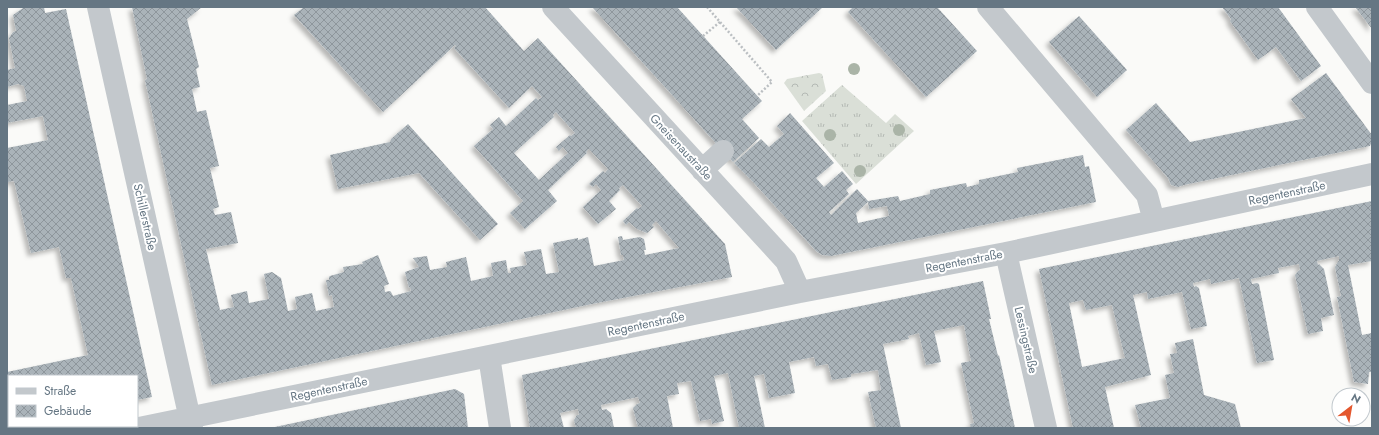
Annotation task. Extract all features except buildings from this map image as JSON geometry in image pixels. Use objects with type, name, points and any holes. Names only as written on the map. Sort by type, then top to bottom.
[{"type":"street","name":"Schillerstraße","points":[[98,7],[191,423]]},
{"type":"street","name":"Gneisenaustraße","points":[[553,7],[786,261],[800,292]]},
{"type":"street","points":[[988,7],[1147,195],[1154,221]]},
{"type":"street","points":[[1317,7],[1372,83]]},
{"type":"street","points":[[702,170],[723,151]]},
{"type":"street","name":"Regentenstraße","points":[[139,428],[191,423],[489,356],[800,292],[1006,253],[1372,174]]},
{"type":"street","name":"Lessingstraße","points":[[1006,253],[1046,428]]},
{"type":"street","points":[[489,356],[500,428]]},
{"type":"path","points":[[707,7],[772,82],[757,96]]},
{"type":"path","points":[[702,36],[720,22]]},
{"type":"green space","points":[[819,73],[822,74],[826,91],[804,111],[784,83],[787,79]]},
{"type":"green space","points":[[842,85],[886,123],[895,114],[914,131],[856,184],[802,121]]}]
